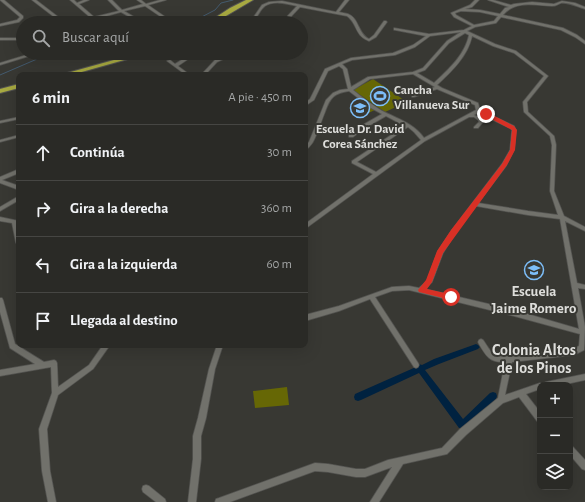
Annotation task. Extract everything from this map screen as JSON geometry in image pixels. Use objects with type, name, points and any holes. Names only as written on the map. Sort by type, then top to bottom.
[{"type":"highway","points":[[216,16],[231,6],[244,0]]},
{"type":"highway","points":[[221,16],[250,0]]},
{"type":"highway","points":[[74,72],[120,60]]},
{"type":"highway","points":[[87,72],[130,60]]},
{"type":"highway","points":[[0,92],[16,87]]},
{"type":"highway","points":[[0,92],[16,89]]},
{"type":"street","points":[[2,0],[21,16]]},
{"type":"street","points":[[34,0],[55,16]]},
{"type":"street","points":[[72,0],[91,16]]},
{"type":"street","points":[[77,4],[87,0]]},
{"type":"street","points":[[110,0],[121,12],[129,16]]},
{"type":"street","points":[[139,0],[161,16]]},
{"type":"street","points":[[106,16],[164,0]]},
{"type":"street","points":[[337,12],[347,0]]},
{"type":"street","points":[[474,26],[455,16],[453,13],[471,6],[477,0]]},
{"type":"street","points":[[490,0],[510,6],[518,4],[554,5],[559,2],[566,2],[585,8]]},
{"type":"street","points":[[515,0],[518,4]]},
{"type":"street","points":[[256,16],[263,6],[272,2],[282,2],[337,12],[353,18],[359,34],[369,40],[375,36],[385,22]]},
{"type":"street","points":[[290,16],[299,6]]},
{"type":"street","points":[[308,146],[311,143],[327,101],[334,94],[341,91],[350,90],[369,78],[414,73],[424,69],[448,42],[474,26],[491,23],[510,6]]},
{"type":"street","points":[[462,10],[476,10],[562,30],[585,43]]},
{"type":"street","points":[[0,25],[16,21]]},
{"type":"street","points":[[395,30],[430,35],[464,31],[494,45],[515,52],[546,76],[525,102],[526,112],[552,136],[554,146],[552,191],[562,217],[584,333],[583,344],[582,348],[578,350],[498,361],[494,359],[480,342]]},
{"type":"street","points":[[413,96],[436,86],[458,61],[469,44],[471,34]]},
{"type":"street","points":[[308,103],[312,100],[326,70],[352,59],[394,54],[414,46],[430,35]]},
{"type":"street","points":[[0,39],[16,39]]},
{"type":"street","points":[[0,64],[16,59]]},
{"type":"street","points":[[175,66],[184,60]]},
{"type":"street","points":[[206,72],[218,60]]},
{"type":"street","points":[[169,61],[184,72]]},
{"type":"street","points":[[340,65],[345,69],[350,90],[407,126],[421,136],[423,140]]},
{"type":"street","points":[[414,73],[436,86],[477,104],[478,111]]},
{"type":"street","points":[[308,225],[423,140],[478,111]]},
{"type":"street","points":[[421,290],[428,282],[440,252],[504,165],[512,150],[514,130],[478,111]]},
{"type":"street","points":[[351,136],[363,127],[386,114]]},
{"type":"street","points":[[466,117],[475,116],[480,120],[481,122],[476,127]]},
{"type":"street","points":[[0,122],[16,119]]},
{"type":"street","points":[[376,174],[354,162],[407,126]]},
{"type":"street","points":[[0,141],[16,137]]},
{"type":"street","points":[[0,180],[16,172]]},
{"type":"street","points":[[0,180],[16,187]]},
{"type":"street","points":[[0,209],[16,200]]},
{"type":"street","points":[[475,204],[562,217],[585,229]]},
{"type":"street","points":[[0,219],[16,222]]},
{"type":"street","points":[[574,284],[585,287]]},
{"type":"street","points":[[308,317],[392,289],[409,288],[514,313],[584,333]]},
{"type":"street","points":[[371,296],[416,365]]},
{"type":"street","points":[[0,300],[12,346],[43,364]]},
{"type":"street","points":[[55,393],[91,367],[105,348]]},
{"type":"street","points":[[192,502],[197,459],[197,436],[212,368],[219,348]]},
{"type":"street","points":[[501,400],[509,359]]},
{"type":"street","points":[[0,373],[54,363],[55,393],[43,429],[46,471],[52,502]]},
{"type":"street","points":[[559,382],[585,376]]},
{"type":"street","points":[[219,502],[292,474],[315,467],[365,473],[388,464],[444,451],[463,432],[501,400],[537,387]]},
{"type":"street","points":[[520,393],[537,414]]},
{"type":"street","points":[[573,453],[585,466]]},
{"type":"street","points":[[374,502],[400,462]]},
{"type":"street","points":[[146,489],[162,502]]},
{"type":"shaded area","name":"Cancha Villanueva Sur","points":[[373,79],[407,102],[385,112],[353,90]]},
{"type":"shaded area","points":[[362,100],[375,110],[366,114],[351,104]]},
{"type":"shaded area","points":[[287,387],[289,405],[255,408],[253,391]]},
{"type":"waterway","points":[[203,16],[215,10],[221,3],[233,0]]},
{"type":"waterway","points":[[0,75],[35,60]]},
{"type":"waterway","points":[[420,369],[437,361],[476,347]]},
{"type":"waterway","points":[[358,397],[420,369]]},
{"type":"waterway","points":[[420,369],[462,425],[493,396]]},
{"type":"place","name":"Cancha Villanueva Sur","points":[[380,96]]},
{"type":"place","name":"Escuela Dr. David Corea Sánchez","points":[[360,108]]},
{"type":"place","name":"Escuela Jaime Romero","points":[[534,270]]},
{"type":"district","name":"Colonia Altos de los Pinos","points":[[534,358]]},
{"type":"route","points":[[451,297],[421,290],[428,282],[440,252],[504,165],[512,150],[514,130],[512,127],[486,114]]}]
